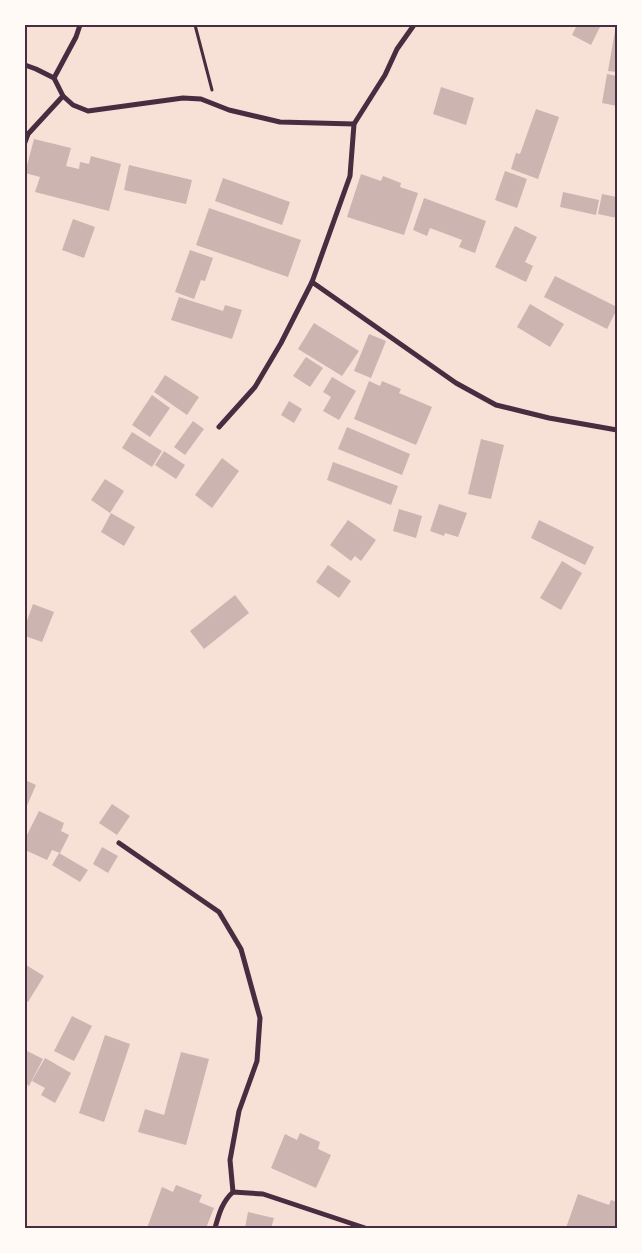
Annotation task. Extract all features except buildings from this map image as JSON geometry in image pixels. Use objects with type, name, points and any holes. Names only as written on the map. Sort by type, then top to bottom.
[{"type":"street","points":[[54,78],[76,37],[80,25]]},
{"type":"street","points":[[220,428],[255,387],[312,282],[350,176],[354,124],[385,74],[397,49],[414,25]]},
{"type":"street","points":[[25,65],[54,78],[63,96],[73,106],[88,111],[184,98],[201,99],[229,110],[280,122],[354,124]]},
{"type":"street","points":[[25,142],[28,134],[63,96]]},
{"type":"street","points":[[312,282],[456,383],[496,405],[549,418],[617,430]]},
{"type":"street","points":[[118,843],[219,912],[241,949],[260,1018],[257,1061],[239,1111],[230,1160],[234,1192]]},
{"type":"street","points":[[215,1228],[221,1208],[227,1198],[234,1192],[264,1194],[365,1228]]},
{"type":"path","points":[[195,25],[217,105]]}]
